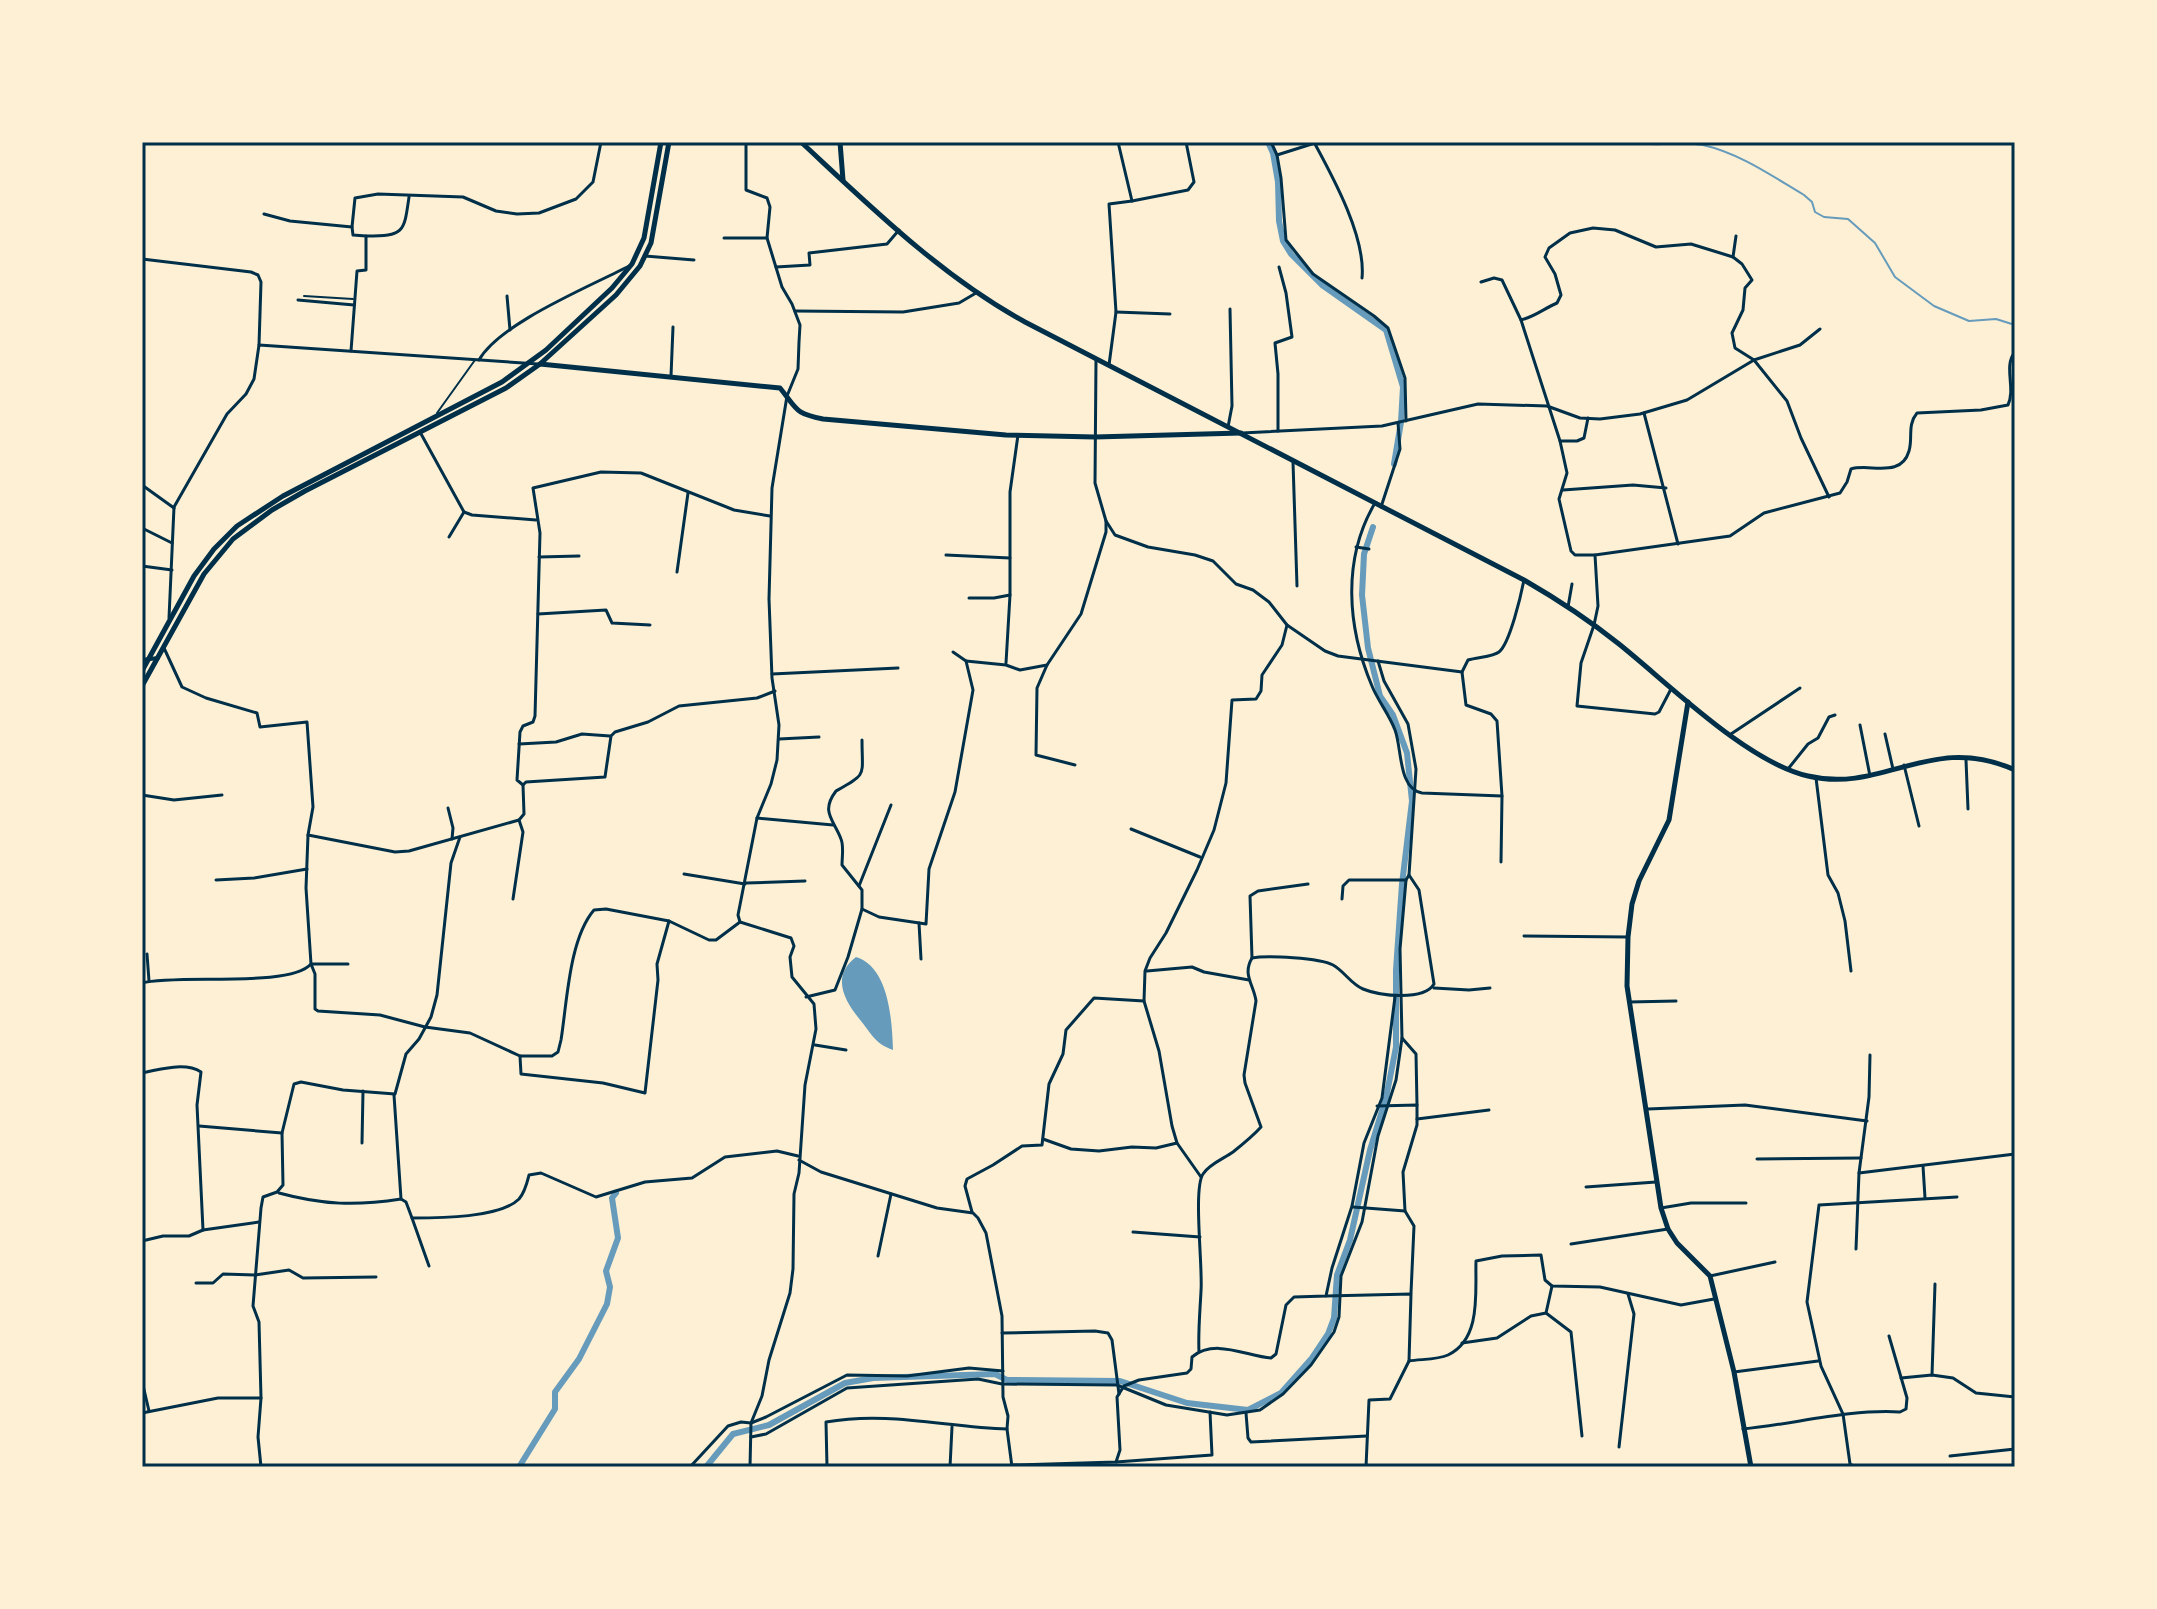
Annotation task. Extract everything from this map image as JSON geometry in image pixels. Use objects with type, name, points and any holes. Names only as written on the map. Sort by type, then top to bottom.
[{"type":"main road","points":[[142,671],[204,562],[224,538],[251,515],[379,444],[485,392],[527,365],[601,299],[632,264],[644,238],[661,142]]},
{"type":"main road","points":[[142,686],[204,574],[233,539],[272,510],[481,402],[540,364],[616,295],[651,243],[669,142]]},
{"type":"main road","points":[[801,142],[899,230],[976,293],[1025,322],[1524,580],[1594,625],[1731,734],[1788,769],[1816,778],[1856,779],[1904,765],[1966,756],[1988,759],[2015,770]]},
{"type":"main road","points":[[840,142],[843,180]]},
{"type":"main road","points":[[540,364],[780,388],[802,415],[823,419],[1018,435],[1095,437],[1242,433]]},
{"type":"main road","points":[[1688,702],[1669,820],[1639,881],[1632,904],[1628,937],[1629,1002],[1661,1208],[1677,1243],[1710,1276],[1734,1372],[1751,1467]]},
{"type":"street","points":[[409,195],[405,227],[400,232],[392,236],[353,235],[355,198],[378,194],[409,195],[463,197],[496,211],[539,213],[576,199],[593,182],[601,142]]},
{"type":"street","points":[[740,922],[738,915],[757,818],[777,760],[779,739],[769,599],[772,488],[787,396],[798,369],[800,325],[782,287],[767,238],[770,207],[767,198],[746,190],[746,142]]},
{"type":"street","points":[[1118,142],[1132,201]]},
{"type":"street","points":[[1109,365],[1116,312],[1109,204],[1188,190],[1194,182],[1186,142]]},
{"type":"street","points":[[1271,142],[1277,155],[1283,189],[1286,240],[1313,274],[1388,328],[1405,378],[1406,421]]},
{"type":"street","points":[[1277,155],[1316,143],[1353,225],[1362,257],[1362,278]]},
{"type":"street","points":[[264,214],[290,221],[352,227]]},
{"type":"street","points":[[1521,320],[1531,318],[1540,310],[1557,303],[1561,295],[1555,274],[1545,257],[1549,248],[1570,233],[1593,228],[1615,230],[1656,247],[1691,244],[1733,257],[1742,264],[1752,280],[1745,288],[1743,310],[1732,333],[1735,348],[1754,360],[1787,401],[1829,497]]},
{"type":"street","points":[[776,267],[810,265],[809,253],[887,244],[899,230]]},
{"type":"street","points":[[351,352],[357,271],[366,270],[366,236]]},
{"type":"street","points":[[1733,257],[1736,236]]},
{"type":"street","points":[[724,238],[767,238]]},
{"type":"street","points":[[645,256],[694,260]]},
{"type":"street","points":[[142,259],[251,272],[258,275],[261,282],[259,345],[254,379],[246,394],[227,414],[174,508],[169,621]]},
{"type":"street","points":[[434,418],[487,346],[539,312],[632,264]]},
{"type":"street","points":[[1278,431],[1275,343],[1292,337],[1279,267]]},
{"type":"street","points":[[1481,282],[1494,278],[1502,280],[1521,320],[1560,441],[1567,473],[1559,499],[1571,551],[1575,555],[1730,536],[1764,513],[1840,493],[1851,469],[1887,470],[1904,461],[1909,453],[1910,423],[1917,413],[1981,410],[2008,405],[2012,390],[2010,363],[2015,352]]},
{"type":"street","points":[[795,311],[903,312],[959,303],[976,293]]},
{"type":"street","points":[[304,296],[354,299]]},
{"type":"street","points":[[507,296],[510,330]]},
{"type":"street","points":[[298,300],[354,305]]},
{"type":"street","points":[[1228,427],[1232,406],[1230,309]]},
{"type":"street","points":[[1116,312],[1170,314]]},
{"type":"street","points":[[671,376],[673,327]]},
{"type":"street","points":[[1242,433],[1398,426],[1406,421],[1478,404],[1547,406],[1588,418],[1644,413],[1687,400],[1754,360],[1800,345],[1820,329]]},
{"type":"street","points":[[259,345],[540,364]]},
{"type":"street","points":[[1075,765],[1036,755],[1037,688],[1047,665],[1081,614],[1106,532],[1106,521],[1095,483],[1096,358]]},
{"type":"street","points":[[1644,413],[1666,488],[1678,544]]},
{"type":"street","points":[[1560,441],[1584,438],[1588,418]]},
{"type":"street","points":[[1398,426],[1401,436],[1397,465],[1378,505],[1363,523],[1352,559],[1350,593],[1363,659],[1374,692],[1396,731],[1406,780],[1415,790],[1502,796]]},
{"type":"street","points":[[420,432],[464,512],[537,520]]},
{"type":"street","points":[[1006,665],[1011,475],[1018,435]]},
{"type":"street","points":[[1293,461],[1297,586]]},
{"type":"street","points":[[308,835],[395,852],[519,820],[524,814],[523,785],[517,780],[519,744],[521,729],[533,722],[535,716],[538,614],[539,557],[533,488],[601,472],[641,473],[734,510],[771,517]]},
{"type":"street","points":[[142,485],[174,508]]},
{"type":"street","points":[[1563,490],[1633,485],[1666,488]]},
{"type":"street","points":[[677,572],[688,493]]},
{"type":"street","points":[[449,537],[464,512]]},
{"type":"street","points":[[1106,521],[1115,535],[1148,547],[1213,561],[1236,584],[1253,590],[1269,602],[1287,625],[1325,651],[1338,656],[1462,672]]},
{"type":"street","points":[[142,528],[172,543]]},
{"type":"street","points":[[1356,547],[1369,549]]},
{"type":"street","points":[[946,555],[1010,558]]},
{"type":"street","points":[[1593,555],[1598,595],[1594,625],[1581,663],[1577,706],[1655,714],[1672,687]]},
{"type":"street","points":[[539,557],[579,556]]},
{"type":"street","points":[[142,566],[172,570]]},
{"type":"street","points":[[1501,862],[1502,796],[1497,721],[1491,714],[1466,705],[1462,672],[1468,660],[1497,654],[1503,648],[1518,609],[1524,580]]},
{"type":"street","points":[[1568,607],[1572,584]]},
{"type":"street","points":[[969,598],[1010,595]]},
{"type":"street","points":[[538,614],[606,610],[612,623],[650,625]]},
{"type":"street","points":[[1201,1177],[1177,1143],[1172,1126],[1159,1051],[1144,1001],[1145,971],[1209,842],[1226,783],[1232,700],[1256,699],[1261,691],[1262,675],[1282,645],[1287,625]]},
{"type":"street","points":[[164,648],[182,687],[206,698],[257,713],[260,727],[307,722],[313,807],[308,835],[306,888],[311,964],[315,974],[315,1009],[318,1011],[380,1015],[425,1027],[470,1033],[520,1056],[552,1056],[558,1052],[574,956],[587,918],[594,910],[606,909],[669,921],[703,938],[716,940],[740,922]]},
{"type":"street","points":[[953,652],[966,661],[1006,665],[1020,670],[1047,665]]},
{"type":"street","points":[[142,660],[158,658]]},
{"type":"street","points":[[862,909],[879,917],[926,924],[929,869],[955,792],[973,690],[966,661]]},
{"type":"street","points":[[751,1434],[766,1434],[847,1388],[978,1379],[1002,1383],[1125,1386],[1166,1405],[1210,1412],[1246,1413],[1260,1410],[1283,1394],[1311,1365],[1334,1332],[1339,1317],[1341,1276],[1362,1222],[1378,1136],[1389,1106],[1402,1038],[1400,949],[1409,875],[1416,769],[1411,736],[1404,716],[1384,681],[1378,661]]},
{"type":"street","points":[[772,674],[898,668]]},
{"type":"street","points":[[1731,734],[1800,688]]},
{"type":"street","points":[[519,744],[556,742],[582,734],[611,736],[679,706],[757,698],[775,691]]},
{"type":"street","points":[[1788,769],[1808,744],[1818,738],[1829,717],[1835,715]]},
{"type":"street","points":[[1860,725],[1870,776]]},
{"type":"street","points":[[1885,734],[1893,769]]},
{"type":"street","points":[[523,785],[531,781],[603,779],[611,736]]},
{"type":"street","points":[[779,739],[819,737]]},
{"type":"street","points":[[859,886],[842,865],[843,841],[829,815],[832,796],[858,780],[862,771],[862,740]]},
{"type":"street","points":[[1966,756],[1968,809]]},
{"type":"street","points":[[1904,765],[1919,826]]},
{"type":"street","points":[[1816,778],[1828,875],[1838,893],[1845,921],[1851,971]]},
{"type":"street","points":[[142,795],[174,800],[222,795]]},
{"type":"street","points":[[806,997],[835,990],[862,909],[859,886],[891,805]]},
{"type":"street","points":[[448,808],[452,839]]},
{"type":"street","points":[[757,818],[833,825]]},
{"type":"street","points":[[513,899],[523,832],[519,820]]},
{"type":"street","points":[[1131,829],[1200,857]]},
{"type":"street","points":[[401,1199],[394,1094],[406,1054],[431,1017],[437,995],[451,863],[460,837]]},
{"type":"street","points":[[216,880],[254,878],[307,869]]},
{"type":"street","points":[[684,874],[745,884],[805,881]]},
{"type":"street","points":[[1409,875],[1419,890],[1433,988]]},
{"type":"street","points":[[1342,899],[1343,886],[1349,880],[1406,880]]},
{"type":"street","points":[[1199,1352],[1198,1211],[1201,1177],[1261,1127],[1245,1083],[1256,1001],[1247,967],[1252,958],[1250,896],[1258,891],[1308,884]]},
{"type":"street","points":[[520,1056],[521,1074],[603,1083],[645,1093],[658,980],[657,964],[669,921]]},
{"type":"street","points":[[740,922],[791,938],[794,946],[790,964],[792,977],[814,1004],[816,1029],[805,1085],[799,1173],[794,1194],[790,1293],[769,1360],[762,1396],[751,1423],[750,1467]]},
{"type":"street","points":[[919,923],[921,959]]},
{"type":"street","points":[[1524,936],[1628,937]]},
{"type":"street","points":[[147,954],[149,981]]},
{"type":"street","points":[[1252,958],[1332,964],[1360,988],[1395,997],[1433,988],[1490,988]]},
{"type":"street","points":[[142,983],[236,979],[305,971],[311,964],[348,964]]},
{"type":"street","points":[[1145,971],[1192,967],[1249,980]]},
{"type":"street","points":[[1326,1296],[1352,1206],[1364,1143],[1382,1098],[1395,997]]},
{"type":"street","points":[[1144,1001],[1094,998],[1069,1024],[1065,1034],[1063,1054],[1049,1084],[1040,1146],[1022,1146],[967,1179],[965,1186],[973,1213],[986,1233],[998,1293],[1003,1397],[1008,1416],[1012,1466],[1110,1465],[1116,1462],[1212,1455],[1210,1412]]},
{"type":"street","points":[[1629,1002],[1676,1001]]},
{"type":"street","points":[[1366,1467],[1369,1400],[1390,1399],[1409,1361],[1414,1226],[1405,1211],[1403,1172],[1417,1119],[1416,1054],[1402,1038]]},
{"type":"street","points":[[813,1045],[846,1050]]},
{"type":"street","points":[[1856,1249],[1859,1173],[1867,1121],[1870,1055]]},
{"type":"street","points":[[142,1073],[163,1069],[199,1069],[201,1072],[197,1098],[203,1230]]},
{"type":"street","points":[[261,1467],[258,1437],[261,1398],[259,1322],[253,1306],[255,1275],[263,1197],[277,1192],[283,1185],[282,1133],[294,1084],[301,1082],[343,1090],[394,1094]]},
{"type":"street","points":[[362,1143],[363,1091]]},
{"type":"street","points":[[1377,1106],[1417,1105]]},
{"type":"street","points":[[1645,1110],[1745,1105],[1867,1121]]},
{"type":"street","points":[[1417,1119],[1489,1110]]},
{"type":"street","points":[[199,1126],[282,1133]]},
{"type":"street","points":[[1043,1139],[1071,1149],[1099,1151],[1156,1148],[1177,1143]]},
{"type":"street","points":[[412,1218],[465,1216],[500,1210],[522,1195],[529,1175],[541,1173],[596,1197],[645,1182],[692,1178],[725,1157],[777,1151],[798,1157],[821,1172],[948,1211],[973,1213]]},
{"type":"street","points":[[1859,1173],[2015,1154]]},
{"type":"street","points":[[1757,1159],[1861,1158]]},
{"type":"street","points":[[1923,1166],[1925,1198]]},
{"type":"street","points":[[1586,1187],[1656,1182]]},
{"type":"street","points":[[277,1192],[344,1205],[401,1199],[406,1202],[429,1266]]},
{"type":"street","points":[[878,1256],[891,1194]]},
{"type":"street","points":[[1856,1467],[1850,1464],[1843,1414],[1819,1361],[1807,1302],[1819,1205],[1957,1197]]},
{"type":"street","points":[[1661,1208],[1691,1203],[1746,1203]]},
{"type":"street","points":[[1352,1206],[1405,1211]]},
{"type":"street","points":[[142,1241],[163,1236],[189,1236],[203,1230],[260,1222]]},
{"type":"street","points":[[1571,1244],[1668,1229]]},
{"type":"street","points":[[1133,1232],[1200,1237]]},
{"type":"street","points":[[1409,1361],[1447,1355],[1462,1343],[1474,1323],[1476,1261],[1502,1256],[1541,1255],[1545,1280],[1552,1286],[1600,1287],[1681,1305],[1699,1304],[1717,1298]]},
{"type":"street","points":[[1710,1276],[1775,1262]]},
{"type":"street","points":[[196,1283],[213,1283],[223,1274],[255,1275],[289,1270],[303,1278],[376,1277]]},
{"type":"street","points":[[1932,1375],[1935,1284]]},
{"type":"street","points":[[1546,1313],[1552,1286]]},
{"type":"street","points":[[1116,1462],[1120,1450],[1116,1404],[1125,1386],[1139,1380],[1187,1373],[1191,1369],[1192,1357],[1199,1352],[1237,1349],[1271,1358],[1276,1354],[1287,1303],[1294,1297],[1411,1294]]},
{"type":"street","points":[[1619,1447],[1634,1314],[1628,1294]]},
{"type":"street","points":[[1462,1343],[1497,1338],[1531,1316],[1546,1313],[1571,1332],[1582,1436]]},
{"type":"street","points":[[1002,1333],[1108,1333],[1112,1340],[1119,1394]]},
{"type":"street","points":[[1743,1429],[1843,1414],[1900,1412],[1906,1409],[1907,1398],[1889,1336]]},
{"type":"street","points":[[1734,1372],[1819,1361]]},
{"type":"street","points":[[690,1467],[724,1428],[741,1422],[751,1423],[847,1375],[907,1376],[969,1368],[1002,1372]]},
{"type":"street","points":[[1900,1378],[1932,1375],[1959,1379],[1976,1393],[2015,1397]]},
{"type":"street","points":[[142,1381],[149,1411]]},
{"type":"street","points":[[142,1413],[218,1398],[261,1398]]},
{"type":"street","points":[[1246,1413],[1251,1442],[1367,1436]]},
{"type":"street","points":[[827,1467],[826,1422],[854,1417],[898,1418],[952,1426],[1007,1429]]},
{"type":"street","points":[[950,1467],[952,1426]]},
{"type":"street","points":[[1950,1456],[2015,1449]]},
{"type":"water","points":[[856,957],[876,972],[882,983],[890,1010],[893,1050],[875,1038],[846,997],[842,981],[844,973]]},
{"type":"waterway","points":[[1268,142],[1278,182],[1283,241],[1291,254],[1322,285],[1386,330],[1403,387],[1394,464]]},
{"type":"waterway","points":[[1634,142],[1703,145],[1742,159],[1804,195],[1812,202],[1815,212],[1824,217],[1848,219],[1875,243],[1895,277],[1934,306],[1969,321],[1996,319],[2015,325]]},
{"type":"waterway","points":[[706,1467],[733,1434],[769,1425],[845,1383],[873,1378],[995,1374],[1007,1380],[1120,1381],[1187,1403],[1248,1410],[1281,1393],[1312,1358],[1328,1334],[1334,1318],[1337,1275],[1350,1240],[1396,1047],[1396,970],[1412,801],[1407,753],[1393,715],[1380,696],[1368,648],[1362,595],[1364,554],[1373,527]]},
{"type":"waterway","points":[[519,1467],[555,1409],[555,1392],[579,1359],[607,1304],[610,1287],[606,1271],[618,1238],[612,1198],[616,1193]]}]
